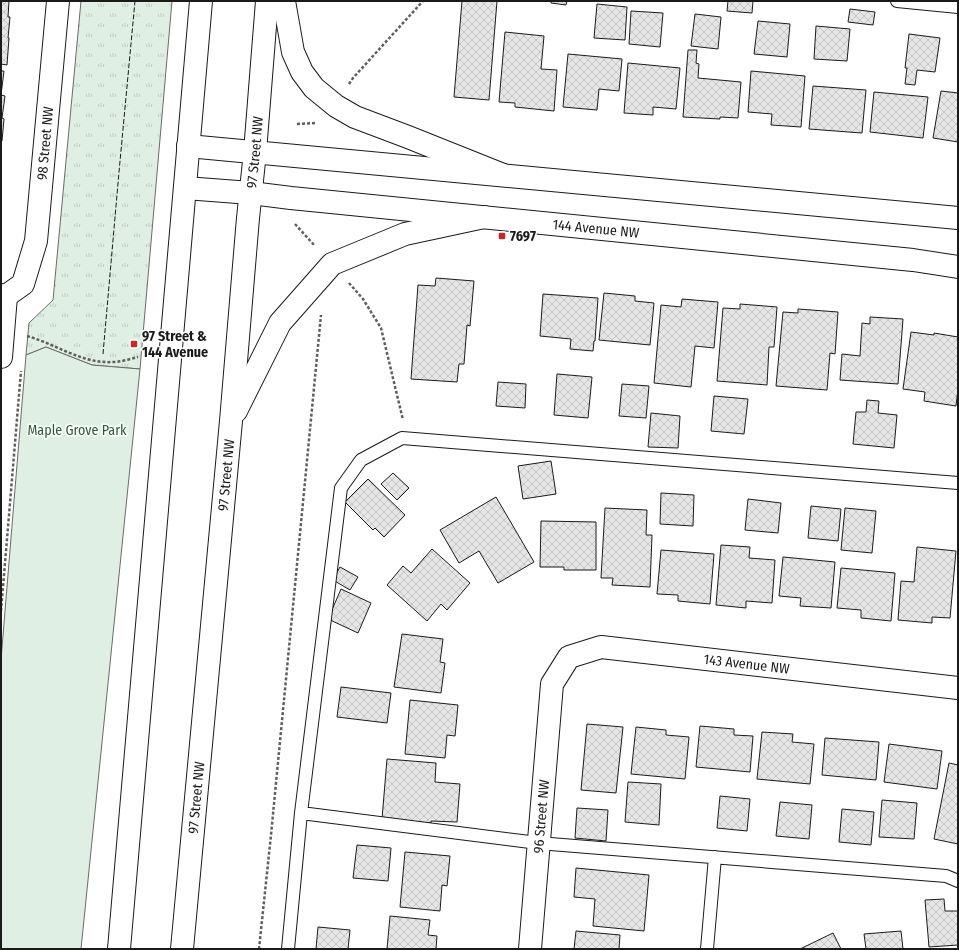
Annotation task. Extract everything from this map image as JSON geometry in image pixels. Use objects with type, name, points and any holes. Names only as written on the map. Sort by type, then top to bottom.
[{"type":"street","name":"98 Street NW","points":[[1,357],[3,328],[10,292],[36,241],[58,1]]},
{"type":"street","points":[[118,949],[200,1]]},
{"type":"street","name":"97 Street NW","points":[[182,949],[231,421],[267,1]]},
{"type":"street","points":[[284,1],[293,52],[302,72],[314,88],[336,106],[355,117],[503,176]]},
{"type":"street","points":[[188,146],[958,218]]},
{"type":"street","name":"144 Avenue NW","points":[[185,188],[251,193],[912,260],[958,267]]},
{"type":"street","points":[[231,421],[280,323],[332,264],[405,234],[484,217]]},
{"type":"street","name":"143 Avenue NW","points":[[552,684],[569,657],[601,646],[958,688]]},
{"type":"street","name":"96 Street NW","points":[[530,949],[552,684]]},
{"type":"lane","points":[[897,1],[958,7]]},
{"type":"lane","points":[[288,949],[301,813],[341,488],[361,460],[402,438],[958,483]]},
{"type":"lane","points":[[301,813],[538,843],[946,876],[958,881]]},
{"type":"lane","points":[[707,949],[715,857]]},
{"type":"path","points":[[297,124],[324,122],[336,106],[353,78],[423,1]]},
{"type":"path","points":[[294,223],[363,299],[381,328],[403,417],[402,438]]},
{"type":"path","points":[[259,949],[321,312]]},
{"type":"path","points":[[3,328],[35,338],[93,362],[114,362],[138,357]]},
{"type":"path","points":[[1,612],[22,366]]},
{"type":"green space","points":[[81,1],[172,1],[140,369],[92,365],[46,347],[26,355],[29,323],[53,300]]},
{"type":"green space","name":"Maple Grove Park","points":[[46,347],[92,365],[140,369],[81,949],[1,949],[1,660],[26,355]]},
{"type":"building","points":[[1,1],[9,1],[8,17],[10,17],[7,65],[1,64]]},
{"type":"building","points":[[462,1],[497,1],[489,100],[454,97]]},
{"type":"building","points":[[551,1],[567,1],[566,5],[551,3]]},
{"type":"building","points":[[728,1],[753,1],[752,13],[727,11]]},
{"type":"building","points":[[597,4],[627,7],[625,40],[594,38]]},
{"type":"building","points":[[850,9],[875,12],[873,25],[848,22]]},
{"type":"building","points":[[631,11],[663,13],[660,47],[629,44]]},
{"type":"building","points":[[695,14],[721,17],[718,49],[691,46]]},
{"type":"building","points":[[758,21],[790,24],[787,57],[754,54]]},
{"type":"building","points":[[816,26],[850,29],[847,61],[814,59]]},
{"type":"building","points":[[505,32],[544,36],[541,69],[557,70],[554,111],[515,107],[515,103],[499,102]]},
{"type":"building","points":[[909,34],[940,38],[935,72],[917,70],[915,85],[905,84],[907,68],[905,68]]},
{"type":"building","points":[[688,50],[697,50],[696,63],[699,64],[698,78],[741,82],[738,118],[720,117],[720,119],[683,117]]},
{"type":"building","points":[[568,54],[622,59],[619,91],[599,89],[597,110],[563,107]]},
{"type":"building","points":[[628,63],[680,68],[676,109],[653,107],[653,115],[624,113]]},
{"type":"building","points":[[1,71],[4,71],[1,95]]},
{"type":"building","points":[[751,71],[805,76],[801,127],[771,125],[772,114],[748,112]]},
{"type":"building","points":[[813,86],[866,90],[862,133],[809,129]]},
{"type":"building","points":[[941,91],[958,93],[958,142],[933,138]]},
{"type":"building","points":[[874,92],[928,97],[923,138],[870,132]]},
{"type":"building","points":[[1,95],[5,96],[2,118],[4,119],[2,141],[1,141]]},
{"type":"building","points":[[436,278],[474,281],[470,326],[467,325],[464,364],[459,364],[457,382],[411,379],[418,285],[435,286]]},
{"type":"building","points":[[604,293],[635,296],[635,301],[654,303],[650,345],[599,340]]},
{"type":"building","points":[[543,294],[598,298],[593,351],[570,349],[571,339],[540,336]]},
{"type":"building","points":[[682,299],[718,302],[714,348],[695,346],[691,387],[654,383],[661,305],[681,307]]},
{"type":"building","points":[[740,304],[777,307],[774,347],[769,347],[767,385],[717,381],[723,308],[740,309]]},
{"type":"building","points":[[798,309],[838,312],[835,354],[830,353],[827,390],[776,386],[783,312],[798,313]]},
{"type":"building","points":[[870,317],[903,319],[898,384],[840,380],[842,354],[860,356],[862,323],[870,324]]},
{"type":"building","points":[[911,332],[934,335],[934,333],[958,337],[958,389],[956,406],[924,401],[925,392],[903,389]]},
{"type":"building","points":[[557,374],[592,377],[588,418],[554,415]]},
{"type":"building","points":[[498,382],[526,384],[525,408],[496,406]]},
{"type":"building","points":[[622,384],[649,386],[646,418],[619,416]]},
{"type":"building","points":[[714,396],[748,399],[744,434],[711,431]]},
{"type":"building","points":[[867,400],[879,401],[878,413],[897,415],[894,448],[853,444],[856,412],[866,412]]},
{"type":"building","points":[[651,413],[680,416],[678,448],[648,447]]},
{"type":"building","points":[[551,461],[556,494],[523,499],[518,466]]},
{"type":"building","points":[[393,473],[409,488],[397,500],[381,484]]},
{"type":"building","points":[[368,479],[405,515],[384,537],[375,528],[373,530],[345,502]]},
{"type":"building","points":[[661,493],[694,495],[693,526],[660,524]]},
{"type":"building","points":[[496,497],[534,562],[498,583],[479,551],[459,563],[440,530]]},
{"type":"building","points":[[748,499],[781,503],[778,533],[745,530]]},
{"type":"building","points":[[811,506],[841,509],[838,541],[808,538]]},
{"type":"building","points":[[605,508],[647,510],[646,535],[652,535],[650,587],[612,585],[613,578],[601,578]]},
{"type":"building","points":[[845,508],[876,511],[872,553],[841,550]]},
{"type":"building","points":[[541,521],[596,522],[596,570],[564,570],[564,567],[540,567]]},
{"type":"building","points":[[721,545],[750,547],[749,558],[775,560],[772,603],[746,601],[746,608],[716,605]]},
{"type":"building","points":[[917,547],[956,551],[950,618],[932,617],[932,623],[898,620],[901,581],[914,582]]},
{"type":"building","points":[[432,549],[470,583],[447,610],[441,604],[427,621],[387,585],[403,566],[411,573]]},
{"type":"building","points":[[661,550],[714,554],[710,604],[678,601],[678,595],[657,594]]},
{"type":"building","points":[[783,557],[835,562],[831,608],[800,606],[801,598],[779,596]]},
{"type":"building","points":[[340,567],[358,577],[350,590],[333,580]]},
{"type":"building","points":[[841,568],[895,573],[891,621],[861,618],[861,610],[837,608]]},
{"type":"building","points":[[341,589],[371,603],[358,633],[328,619]]},
{"type":"building","points":[[402,634],[443,639],[440,662],[445,663],[441,693],[394,687]]},
{"type":"building","points":[[341,687],[391,693],[387,723],[337,717]]},
{"type":"building","points":[[410,700],[458,705],[455,736],[447,735],[445,758],[405,754]]},
{"type":"building","points":[[587,724],[623,727],[616,793],[581,790]]},
{"type":"building","points":[[700,726],[734,729],[734,735],[753,736],[750,772],[696,767]]},
{"type":"building","points":[[636,727],[666,730],[666,735],[689,737],[685,779],[631,774]]},
{"type":"building","points":[[762,732],[793,734],[792,742],[814,744],[810,784],[757,779]]},
{"type":"building","points":[[825,738],[879,742],[876,780],[822,775]]},
{"type":"building","points":[[889,744],[942,751],[937,789],[884,782]]},
{"type":"building","points":[[387,759],[436,763],[435,782],[460,784],[457,822],[431,821],[431,823],[382,819]]},
{"type":"building","points":[[949,763],[958,765],[958,844],[934,839]]},
{"type":"building","points":[[628,782],[661,784],[659,825],[625,822]]},
{"type":"building","points":[[720,796],[750,799],[747,831],[717,828]]},
{"type":"building","points":[[882,800],[917,803],[914,839],[879,837]]},
{"type":"building","points":[[780,802],[812,805],[809,839],[776,836]]},
{"type":"building","points":[[577,808],[608,810],[606,841],[575,838]]},
{"type":"building","points":[[842,809],[874,812],[871,845],[839,842]]},
{"type":"building","points":[[357,845],[391,848],[388,881],[353,878]]},
{"type":"building","points":[[405,852],[450,856],[447,886],[442,885],[440,911],[400,907]]},
{"type":"building","points":[[576,868],[649,875],[644,931],[593,926],[595,899],[574,897]]},
{"type":"building","points":[[944,899],[945,911],[958,911],[958,945],[929,947],[925,900]]},
{"type":"building","points":[[390,916],[430,920],[428,935],[437,936],[436,949],[387,949]]},
{"type":"building","points":[[318,927],[350,930],[348,949],[316,949]]},
{"type":"building","points":[[576,931],[620,935],[619,949],[574,949]]},
{"type":"building","points":[[901,931],[903,949],[866,949],[864,934]]},
{"type":"building","points":[[833,933],[841,949],[800,949]]},
{"type":"fence","points":[[103,354],[135,1]]},
{"type":"place","name":"7697","points":[[502,236]]},
{"type":"place","name":"97 Street & 144 Avenue","points":[[134,344]]}]
